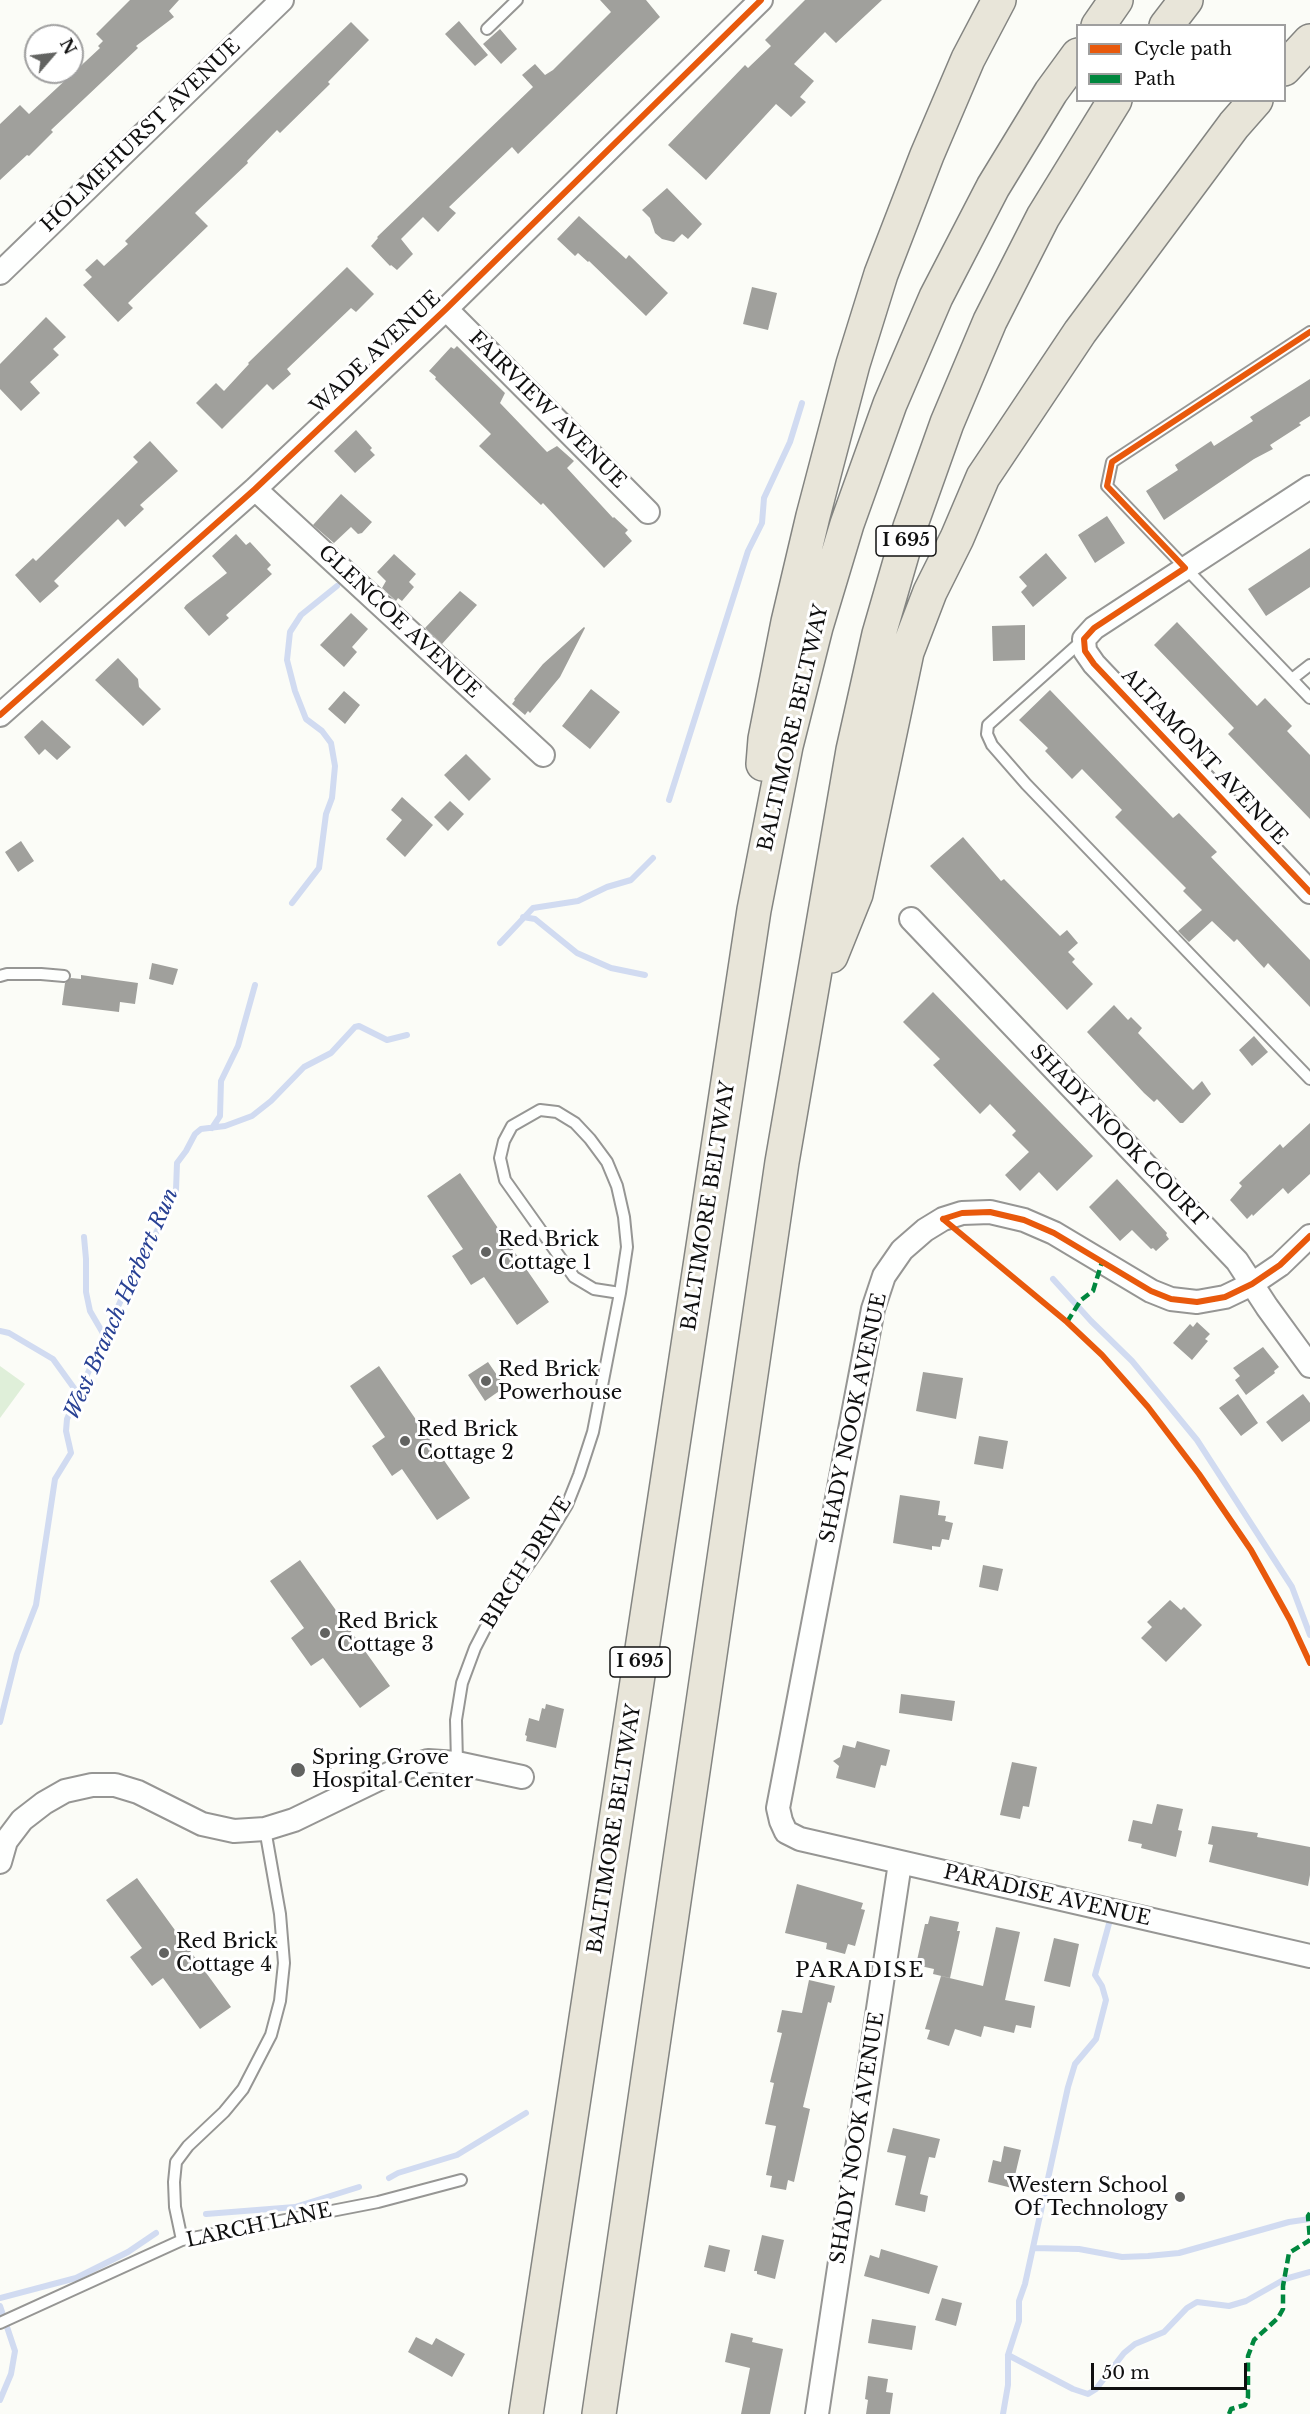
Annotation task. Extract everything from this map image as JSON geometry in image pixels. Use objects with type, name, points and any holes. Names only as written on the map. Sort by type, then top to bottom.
[{"type":"highway","points":[[754,910],[765,739],[810,527],[853,364],[881,274],[927,155],[968,59],[999,0]]},
{"type":"highway","points":[[1099,24],[1116,0]]},
{"type":"highway","points":[[1168,24],[1186,0]]},
{"type":"highway","points":[[1286,67],[1310,41]]},
{"type":"highway","name":"BALTIMORE BELTWAY","points":[[526,2414],[754,910],[786,746],[816,627],[847,524],[890,404],[936,297],[993,187],[1076,56]]},
{"type":"highway","name":"I 695","points":[[599,2414],[780,1174],[853,750],[879,634],[910,527],[947,423],[990,321],[1043,217],[1114,102]]},
{"type":"highway","points":[[806,1019],[856,894],[907,652],[930,592],[957,538],[983,477],[1080,332],[1234,125],[1254,102]]},
{"type":"street","name":"HOLMEHURST AVENUE","points":[[0,273],[282,0]]},
{"type":"street","name":"WADE AVENUE","points":[[0,716],[255,489],[447,309],[761,0]]},
{"type":"street","name":"FAIRVIEW AVENUE","points":[[447,309],[648,512]]},
{"type":"street","points":[[1084,639],[1094,628],[1310,487]]},
{"type":"street","name":"GLENCOE AVENUE","points":[[255,489],[543,755]]},
{"type":"street","name":"ALTAMONT AVENUE","points":[[1084,639],[1085,651],[1094,664],[1307,882]]},
{"type":"street","name":"SHADY NOOK COURT","points":[[911,919],[1237,1262],[1310,1365]]},
{"type":"street","name":"SHADY NOOK AVENUE","points":[[786,1832],[778,1808],[861,1363],[873,1309],[884,1276],[902,1250],[924,1230],[943,1219],[962,1213],[990,1212],[1024,1220],[1054,1233],[1151,1291],[1171,1299],[1197,1302],[1225,1297],[1252,1284],[1280,1264],[1310,1236]]},
{"type":"street","points":[[0,1862],[6,1841],[22,1820],[65,1791],[92,1785],[116,1785],[138,1792],[202,1824],[234,1831],[265,1829],[315,1812],[395,1771],[428,1761],[457,1763],[522,1776]]},
{"type":"street","name":"PARADISE AVENUE","points":[[786,1832],[800,1839],[900,1863],[1310,1956]]},
{"type":"street","name":"SHADY NOOK AVENUE","points":[[817,2414],[900,1863]]},
{"type":"lane","points":[[487,29],[517,0]]},
{"type":"lane","points":[[1310,332],[1112,462],[1107,486],[1310,698]]},
{"type":"lane","points":[[1084,639],[988,724],[987,734],[992,745],[1026,784],[1310,1079]]},
{"type":"lane","points":[[1292,679],[1310,665]]},
{"type":"lane","points":[[0,976],[7,974],[64,976]]},
{"type":"lane","name":"BIRCH DRIVE","points":[[457,1763],[456,1720],[462,1683],[475,1648],[489,1621],[546,1540],[567,1505],[579,1475],[593,1432],[620,1293],[627,1247],[624,1217],[617,1186],[607,1162],[575,1123],[557,1112],[540,1110],[512,1126],[504,1141],[500,1158],[505,1180],[574,1277],[594,1288],[620,1293]]},
{"type":"lane","points":[[182,2240],[175,2207],[176,2162],[188,2146],[224,2112],[243,2089],[271,2035],[280,2001],[284,1963],[280,1914],[265,1829]]},
{"type":"lane","name":"LARCH LANE","points":[[0,2323],[182,2240],[378,2202],[461,2180]]},
{"type":"green space","points":[[0,1366],[25,1384],[0,1418]]},
{"type":"building","points":[[130,0],[179,0],[169,11],[174,17],[136,46],[138,48],[51,130],[53,132],[29,156],[27,155],[0,180],[0,124],[20,105],[29,114],[61,84],[84,84],[84,63],[100,48],[98,46],[103,41],[96,34]]},
{"type":"building","points":[[600,0],[646,0],[660,17],[518,154],[512,147],[449,207],[456,213],[438,232],[423,217],[401,239],[413,254],[397,270],[390,266],[371,246],[377,237],[533,87],[522,75],[535,64],[545,75],[553,70],[611,12]]},
{"type":"building","points":[[805,0],[882,0],[836,43],[825,32],[794,64],[814,81],[800,97],[806,102],[791,117],[776,104],[706,180],[668,145],[745,65],[748,68],[771,46],[765,40]]},
{"type":"building","points":[[459,21],[488,55],[475,66],[445,34]]},
{"type":"building","points":[[351,22],[369,40],[328,82],[330,84],[280,133],[277,130],[247,161],[248,163],[195,213],[208,226],[128,303],[133,308],[118,322],[83,285],[92,277],[85,270],[97,259],[104,266],[128,244],[125,241]]},
{"type":"building","points":[[500,29],[517,49],[501,64],[483,44]]},
{"type":"building","points":[[667,188],[702,224],[688,239],[682,234],[674,242],[662,239],[655,233],[650,218],[642,210]]},
{"type":"building","points":[[579,216],[626,259],[629,255],[668,293],[646,316],[589,261],[578,253],[575,256],[557,239]]},
{"type":"building","points":[[347,267],[374,294],[356,312],[351,308],[287,369],[291,374],[273,390],[267,384],[222,429],[196,403],[216,383],[224,391],[248,363]]},
{"type":"building","points":[[752,287],[777,293],[768,330],[743,324]]},
{"type":"building","points":[[46,317],[66,337],[53,349],[59,355],[30,382],[40,393],[21,411],[0,389],[0,364]]},
{"type":"building","points":[[457,346],[505,393],[500,403],[547,452],[557,446],[574,461],[567,468],[613,518],[628,530],[625,533],[632,541],[604,568],[543,503],[541,505],[479,446],[491,434],[429,371],[451,347],[454,349]]},
{"type":"building","points":[[1310,379],[1310,416],[1299,423],[1301,425],[1270,445],[1273,449],[1254,459],[1164,520],[1146,491],[1178,470],[1175,465],[1211,441],[1214,446],[1253,421],[1250,417]]},
{"type":"building","points":[[356,430],[372,448],[370,450],[375,455],[355,473],[334,451]]},
{"type":"building","points":[[150,441],[178,471],[140,505],[144,509],[125,527],[118,519],[54,581],[59,586],[40,603],[15,575],[33,558],[36,561],[138,462],[133,457]]},
{"type":"building","points":[[341,494],[372,522],[362,533],[358,534],[351,527],[334,543],[313,525]]},
{"type":"building","points":[[1107,516],[1125,543],[1095,563],[1078,535]]},
{"type":"building","points":[[236,534],[246,545],[250,542],[271,565],[267,569],[272,574],[226,615],[229,618],[209,636],[184,608],[227,573],[212,556]]},
{"type":"building","points":[[1310,548],[1310,587],[1266,616],[1248,589]]},
{"type":"building","points":[[1046,553],[1067,578],[1033,607],[1021,592],[1027,586],[1019,577]]},
{"type":"building","points":[[394,554],[416,574],[409,582],[414,587],[402,601],[398,598],[396,601],[382,588],[386,581],[377,572]]},
{"type":"building","points":[[460,591],[477,605],[442,644],[425,628]]},
{"type":"building","points":[[351,613],[368,629],[352,647],[357,652],[344,667],[320,645]]},
{"type":"building","points":[[1177,622],[1257,706],[1265,698],[1292,726],[1287,731],[1310,755],[1310,819],[1228,734],[1234,728],[1154,645]]},
{"type":"building","points":[[1025,625],[1025,660],[993,661],[992,626]]},
{"type":"building","points":[[584,627],[560,677],[530,713],[528,711],[525,715],[512,704],[514,699],[543,664]]},
{"type":"building","points":[[118,658],[138,679],[139,687],[161,709],[143,726],[95,680]]},
{"type":"building","points":[[591,689],[620,712],[590,749],[562,726]]},
{"type":"building","points":[[1050,690],[1173,818],[1179,813],[1217,852],[1211,857],[1310,960],[1310,1007],[1268,963],[1264,968],[1237,939],[1234,942],[1212,921],[1189,942],[1178,931],[1202,910],[1183,891],[1186,888],[1115,817],[1122,810],[1082,769],[1072,779],[1045,751],[1048,748],[1019,720]]},
{"type":"building","points":[[344,691],[360,705],[345,724],[328,709]]},
{"type":"building","points":[[42,720],[71,747],[57,760],[45,749],[39,755],[24,737]]},
{"type":"building","points":[[466,754],[491,779],[469,801],[444,775]]},
{"type":"building","points":[[402,797],[433,825],[405,857],[386,839],[402,820],[391,810]]},
{"type":"building","points":[[450,801],[464,814],[448,831],[434,817]]},
{"type":"building","points":[[963,837],[1001,881],[1004,879],[1060,936],[1067,930],[1078,943],[1068,952],[1075,959],[1072,962],[1093,984],[1067,1010],[930,866]]},
{"type":"building","points":[[21,841],[34,861],[18,872],[5,852]]},
{"type":"building","points":[[152,963],[178,969],[173,985],[149,979]]},
{"type":"building","points":[[81,975],[138,983],[135,1004],[120,1002],[119,1012],[62,1005],[65,983],[71,978],[81,979]]},
{"type":"building","points":[[933,992],[1093,1156],[1057,1191],[1039,1172],[1020,1191],[1005,1175],[1029,1152],[1012,1135],[1016,1131],[990,1104],[980,1114],[933,1065],[940,1059],[903,1022]]},
{"type":"building","points":[[1114,1005],[1128,1020],[1131,1017],[1142,1028],[1138,1033],[1193,1090],[1202,1081],[1211,1094],[1183,1123],[1180,1123],[1157,1099],[1154,1102],[1144,1093],[1087,1032]]},
{"type":"building","points":[[1254,1036],[1268,1052],[1252,1066],[1239,1050]]},
{"type":"building","points":[[1310,1123],[1310,1174],[1288,1194],[1283,1188],[1247,1219],[1230,1200],[1242,1186],[1239,1183],[1280,1144],[1283,1148]]},
{"type":"building","name":"Red Brick Cottage 1","points":[[460,1173],[549,1302],[517,1325],[484,1277],[471,1285],[452,1256],[463,1249],[427,1196]]},
{"type":"building","points":[[1117,1179],[1167,1233],[1169,1239],[1156,1251],[1132,1230],[1120,1241],[1089,1207]]},
{"type":"building","points":[[1197,1322],[1210,1334],[1205,1339],[1208,1341],[1192,1360],[1173,1343],[1190,1324],[1193,1327]]},
{"type":"building","points":[[1263,1347],[1279,1367],[1274,1371],[1275,1373],[1246,1395],[1235,1380],[1240,1376],[1233,1368]]},
{"type":"building","name":"Red Brick Powerhouse","points":[[488,1362],[505,1387],[485,1401],[468,1375]]},
{"type":"building","name":"Red Brick Cottage 2","points":[[379,1366],[470,1498],[437,1520],[402,1469],[392,1476],[372,1446],[385,1437],[350,1386]]},
{"type":"building","points":[[923,1372],[963,1378],[956,1419],[916,1411]]},
{"type":"building","points":[[1238,1394],[1258,1423],[1241,1436],[1219,1408]]},
{"type":"building","points":[[1303,1394],[1310,1403],[1310,1421],[1282,1442],[1266,1422]]},
{"type":"building","points":[[979,1436],[1008,1441],[1003,1469],[974,1464]]},
{"type":"building","points":[[900,1495],[940,1501],[938,1515],[946,1516],[945,1521],[953,1523],[949,1540],[942,1539],[940,1547],[932,1546],[932,1550],[893,1543]]},
{"type":"building","name":"Red Brick Cottage 3","points":[[300,1560],[390,1686],[360,1708],[323,1658],[311,1666],[291,1638],[304,1628],[270,1581]]},
{"type":"building","points":[[983,1565],[1003,1569],[998,1591],[979,1587]]},
{"type":"building","points":[[1170,1600],[1181,1610],[1184,1607],[1202,1625],[1166,1662],[1141,1638],[1152,1627],[1147,1622]]},
{"type":"building","points":[[901,1694],[955,1701],[952,1721],[899,1713]]},
{"type":"building","points":[[546,1704],[564,1709],[556,1748],[526,1741],[529,1718],[539,1721],[542,1708],[545,1709]]},
{"type":"building","points":[[857,1741],[890,1750],[886,1766],[881,1765],[875,1788],[836,1778],[839,1766],[833,1761],[840,1757],[843,1745],[855,1748]]},
{"type":"building","points":[[1012,1762],[1037,1767],[1029,1807],[1023,1806],[1020,1819],[1000,1815]]},
{"type":"building","points":[[1157,1804],[1183,1809],[1178,1830],[1182,1831],[1176,1857],[1141,1848],[1142,1844],[1128,1841],[1133,1820],[1152,1824]]},
{"type":"building","points":[[1212,1826],[1258,1833],[1257,1837],[1310,1847],[1308,1886],[1209,1862],[1213,1845],[1208,1844]]},
{"type":"building","name":"Red Brick Cottage 4","points":[[137,1878],[231,2007],[200,2029],[163,1978],[152,1986],[130,1957],[142,1948],[106,1900]]},
{"type":"building","points":[[797,1884],[863,1903],[861,1909],[865,1910],[855,1946],[848,1944],[845,1954],[826,1949],[827,1943],[785,1933]]},
{"type":"building","points":[[930,1916],[959,1922],[957,1931],[960,1931],[950,1978],[933,1974],[934,1969],[916,1965],[925,1924],[928,1924]]},
{"type":"building","points":[[996,1927],[1020,1932],[1005,2000],[1035,2006],[1031,2028],[1016,2025],[1014,2033],[984,2026],[981,2037],[955,2029],[949,2046],[927,2039],[930,2030],[925,2029],[941,1976],[983,1986]]},
{"type":"building","points":[[1054,1938],[1079,1944],[1070,1987],[1044,1981]]},
{"type":"building","points":[[809,1980],[835,1986],[831,2003],[828,2002],[803,2107],[810,2109],[794,2182],[788,2180],[786,2190],[770,2187],[772,2176],[766,2175],[776,2126],[765,2124],[774,2083],[770,2082],[782,2033],[777,2032],[782,2010],[802,2013]]},
{"type":"building","points":[[893,2128],[940,2139],[935,2158],[929,2157],[920,2194],[928,2196],[925,2212],[895,2205],[906,2156],[887,2152]]},
{"type":"building","points":[[1004,2146],[1021,2150],[1012,2188],[988,2182],[993,2160],[1001,2162]]},
{"type":"building","points":[[762,2235],[784,2240],[775,2279],[754,2271]]},
{"type":"building","points":[[709,2245],[730,2250],[725,2272],[704,2267]]},
{"type":"building","points":[[881,2249],[938,2266],[929,2294],[864,2276],[870,2255],[879,2258]]},
{"type":"building","points":[[942,2298],[962,2303],[956,2326],[935,2320]]},
{"type":"building","points":[[872,2319],[916,2326],[912,2350],[868,2343]]},
{"type":"building","points":[[731,2333],[753,2338],[752,2342],[783,2349],[770,2414],[741,2414],[750,2368],[725,2362]]},
{"type":"building","points":[[416,2337],[432,2345],[436,2338],[465,2354],[452,2377],[408,2352]]},
{"type":"building","points":[[868,2376],[888,2379],[886,2392],[893,2393],[890,2414],[866,2414]]},
{"type":"waterway","points":[[669,800],[748,551],[762,523],[764,498],[790,442],[802,403]]},
{"type":"waterway","points":[[292,903],[319,868],[326,814],[332,798],[335,766],[331,743],[322,731],[306,719],[295,691],[287,660],[290,632],[301,615],[337,586]]},
{"type":"waterway","points":[[500,943],[533,908],[578,901],[607,887],[631,880],[653,858]]},
{"type":"waterway","points":[[523,917],[535,919],[577,953],[611,968],[645,975]]},
{"type":"waterway","points":[[212,1128],[220,1116],[221,1081],[238,1046],[255,985]]},
{"type":"waterway","name":"West Branch Herbert Run","points":[[0,1722],[17,1654],[36,1605],[55,1479],[71,1453],[66,1431],[67,1419],[126,1289],[166,1214],[176,1190],[177,1163],[195,1134],[201,1129],[225,1126],[252,1116],[271,1101],[304,1067],[331,1053],[355,1027],[359,1026],[387,1040],[407,1035]]},
{"type":"waterway","points":[[84,1237],[86,1292],[90,1311],[104,1335]]},
{"type":"waterway","points":[[1053,1279],[1132,1361],[1197,1440],[1292,1587],[1310,1635]]},
{"type":"waterway","points":[[0,1331],[9,1333],[53,1359],[79,1395]]},
{"type":"waterway","points":[[1003,2414],[1008,2385],[1008,2355],[1019,2321],[1019,2301],[1025,2284],[1068,2087],[1075,2064],[1096,2039],[1106,2000],[1102,1986],[1095,1975],[1110,1920]]},
{"type":"waterway","points":[[389,2178],[398,2173],[457,2155],[526,2113]]},
{"type":"waterway","points":[[206,2214],[295,2207],[359,2187]]},
{"type":"waterway","points":[[1033,2248],[1079,2249],[1122,2257],[1179,2253],[1289,2222],[1310,2219]]},
{"type":"waterway","points":[[0,2298],[76,2278],[128,2252],[156,2233]]},
{"type":"waterway","points":[[1008,2355],[1073,2389],[1088,2394],[1096,2389],[1124,2353],[1135,2344],[1164,2332],[1187,2308],[1197,2302],[1229,2306],[1246,2301],[1285,2279],[1310,2272]]},
{"type":"waterway","name":"West Branch Herbert Run","points":[[0,2306],[15,2351],[11,2374],[0,2400]]},
{"type":"marked path","points":[[1067,1322],[1081,1300],[1093,1291],[1102,1262]]},
{"type":"marked path","points":[[1229,2414],[1231,2409],[1245,2405],[1248,2397],[1248,2356],[1254,2340],[1278,2318],[1283,2309],[1283,2286],[1289,2253],[1310,2240],[1308,2216],[1310,2213]]},
{"type":"cycle path","points":[[0,715],[255,489],[446,309],[761,0]]},
{"type":"cycle path","points":[[1310,332],[1112,462],[1107,486],[1185,568],[1094,628],[1084,639],[1085,651],[1094,664],[1310,892]]},
{"type":"cycle path","points":[[943,1219],[962,1213],[990,1212],[1024,1220],[1054,1233],[1151,1291],[1171,1299],[1197,1302],[1225,1297],[1252,1284],[1280,1265],[1310,1236]]},
{"type":"cycle path","points":[[943,1219],[1067,1322],[1102,1355],[1148,1407],[1199,1474],[1251,1550],[1290,1620],[1310,1663]]},
{"type":"place","name":"Red Brick Cottage 1","points":[[486,1252]]},
{"type":"place","name":"Red Brick Powerhouse","points":[[486,1381]]},
{"type":"place","name":"Red Brick Cottage 2","points":[[405,1441]]},
{"type":"place","name":"Red Brick Cottage 3","points":[[325,1633]]},
{"type":"place","name":"Spring Grove Hospital Center","points":[[298,1770]]},
{"type":"place","name":"Red Brick Cottage 4","points":[[164,1953]]},
{"type":"place","name":"Western School Of Technology","points":[[1180,2197]]},
{"type":"district","name":"PARADISE","points":[[860,1971]]}]
